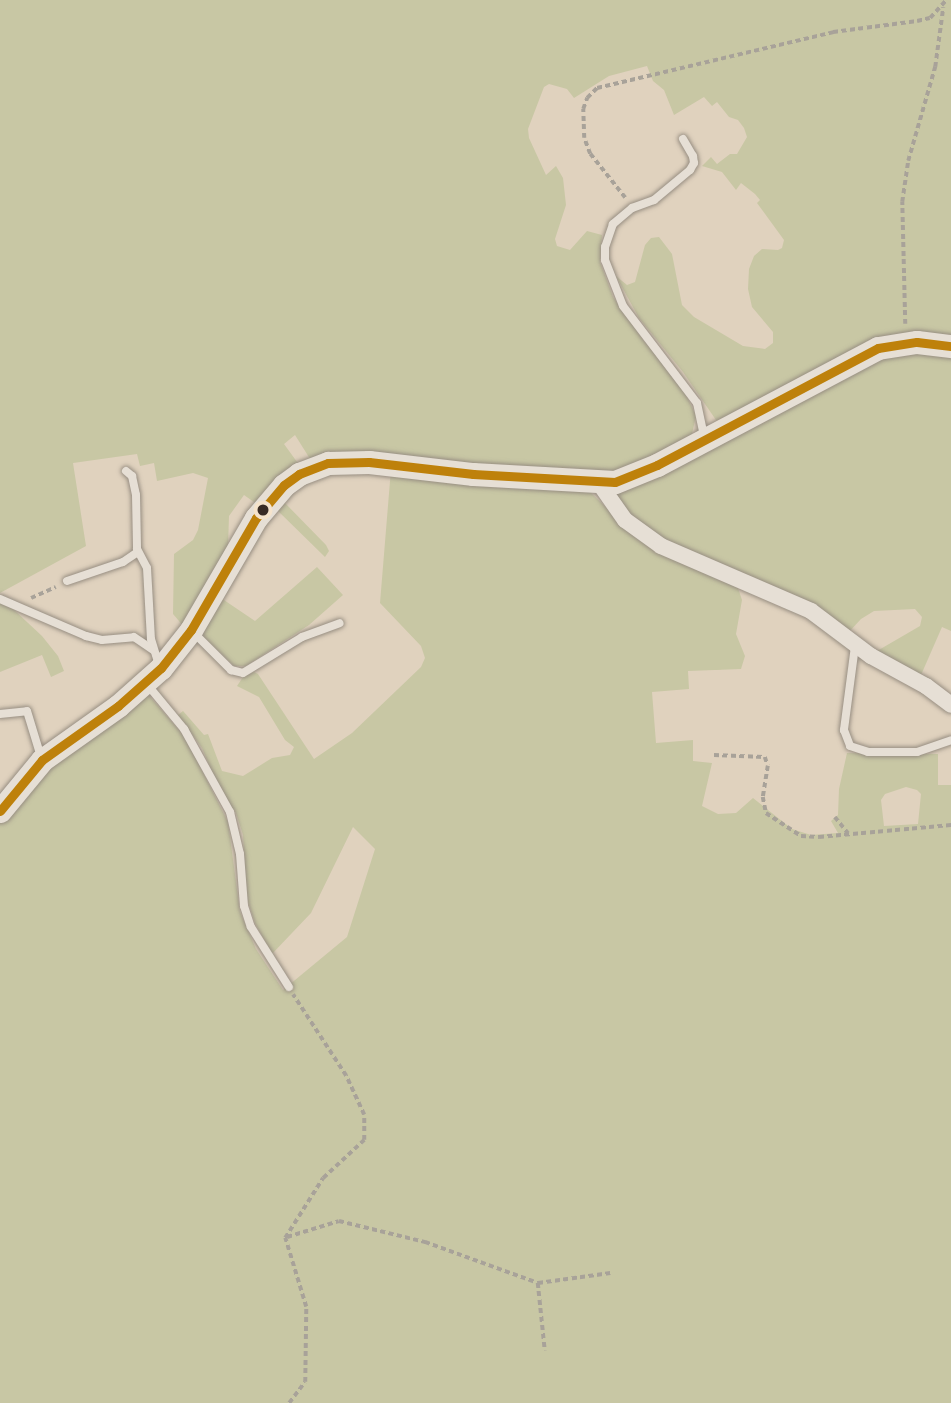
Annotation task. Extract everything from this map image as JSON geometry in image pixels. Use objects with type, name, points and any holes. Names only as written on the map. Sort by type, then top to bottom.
[{"type":"street","points":[[0,811],[42,760],[118,706],[191,630],[232,556],[270,499],[284,485],[312,468],[344,461],[599,483],[631,477],[835,368],[878,348],[905,343],[951,346]]},
{"type":"street","points":[[599,483],[625,520],[661,546],[811,611],[855,645],[926,686],[951,705]]},
{"type":"lane","points":[[683,139],[693,156],[694,163],[690,170],[654,200],[632,208],[613,224],[608,234],[605,260],[611,282],[623,306],[697,403],[704,439]]},
{"type":"lane","points":[[126,471],[132,476],[135,495],[138,552],[148,573],[153,667]]},
{"type":"lane","points":[[67,581],[123,562],[138,552]]},
{"type":"lane","points":[[4,601],[95,639],[134,637],[153,667],[230,812],[237,831],[244,906],[251,927],[289,988]]},
{"type":"lane","points":[[191,630],[231,670],[243,673],[302,636],[340,623]]},
{"type":"lane","points":[[855,645],[844,730],[850,746],[868,752],[917,752],[932,749],[951,740]]},
{"type":"lane","points":[[0,714],[27,711],[42,760]]},
{"type":"path","points":[[632,208],[590,153],[584,138],[583,108],[587,98],[597,88],[834,32],[930,18],[945,1]]},
{"type":"path","points":[[905,343],[902,202],[908,161],[935,67],[938,21],[945,1]]},
{"type":"path","points":[[4,601],[46,593],[67,581]]},
{"type":"path","points":[[714,755],[765,757],[768,766],[763,797],[766,813],[790,831],[809,837],[951,825]]},
{"type":"path","points":[[835,817],[848,833]]},
{"type":"path","points":[[289,988],[346,1076],[364,1115],[364,1140],[323,1178],[285,1238],[306,1307],[304,1382],[289,1403]]},
{"type":"path","points":[[285,1238],[339,1221],[425,1242],[538,1283],[610,1273]]},
{"type":"path","points":[[538,1283],[545,1351]]},
{"type":"green space","points":[[0,0],[951,0],[951,342],[924,338],[727,421],[716,420],[683,372],[639,318],[616,276],[627,285],[635,282],[645,245],[651,238],[659,237],[672,254],[682,305],[694,317],[743,346],[765,349],[773,343],[773,332],[752,307],[748,289],[749,269],[754,256],[762,249],[778,250],[782,248],[784,240],[757,203],[760,200],[755,194],[741,183],[736,190],[722,172],[702,166],[711,157],[717,164],[730,154],[737,154],[747,137],[744,128],[738,120],[729,117],[717,102],[712,106],[704,97],[674,115],[664,90],[653,81],[647,66],[609,76],[574,98],[567,89],[549,84],[544,87],[528,129],[529,138],[546,175],[556,166],[563,178],[566,205],[555,239],[557,246],[570,250],[587,231],[602,235],[600,262],[613,297],[644,341],[681,384],[696,416],[691,438],[623,474],[312,462],[295,435],[284,444],[300,466],[258,505],[244,495],[229,516],[228,547],[185,628],[173,614],[174,554],[193,540],[198,530],[208,478],[193,473],[157,481],[154,463],[140,466],[137,454],[73,463],[86,546],[0,593]]},
{"type":"green space","points":[[951,349],[951,631],[942,627],[921,675],[877,651],[920,626],[922,617],[915,609],[874,611],[861,619],[848,633],[679,550],[631,519],[616,494],[621,487],[863,359]]},
{"type":"green space","points":[[391,469],[587,489],[623,524],[737,585],[742,600],[736,634],[745,656],[741,669],[688,671],[689,689],[652,692],[656,743],[693,740],[693,761],[712,763],[702,806],[718,814],[736,813],[753,798],[792,829],[811,835],[838,833],[831,821],[838,815],[839,789],[847,753],[938,754],[938,785],[951,785],[951,1403],[0,1403],[0,818],[34,774],[145,691],[185,737],[228,822],[240,912],[256,949],[283,990],[347,937],[375,849],[353,827],[311,913],[272,954],[255,923],[247,899],[243,835],[236,813],[220,791],[202,748],[178,715],[183,711],[204,735],[208,734],[222,771],[243,776],[272,758],[290,755],[294,747],[285,740],[259,697],[237,686],[243,677],[254,672],[258,674],[314,759],[352,733],[421,667],[425,658],[421,646],[380,603]],"holes":[[[906,787],[921,794],[918,824],[884,826],[881,800],[885,794]]]},
{"type":"green space","points":[[303,483],[284,502],[326,545],[329,551],[325,557],[277,510],[279,498]]},
{"type":"green space","points":[[317,567],[343,595],[309,625],[246,666],[234,666],[201,632],[218,596],[255,621]]},
{"type":"green space","points":[[0,602],[12,608],[42,636],[58,656],[64,671],[51,677],[42,655],[0,672]]},
{"type":"transit line","points":[[0,811],[42,760],[118,706],[161,668],[191,630],[256,518],[284,485],[299,474],[328,463],[369,462],[473,474],[615,482],[657,465],[878,348],[917,342],[951,346]]}]
